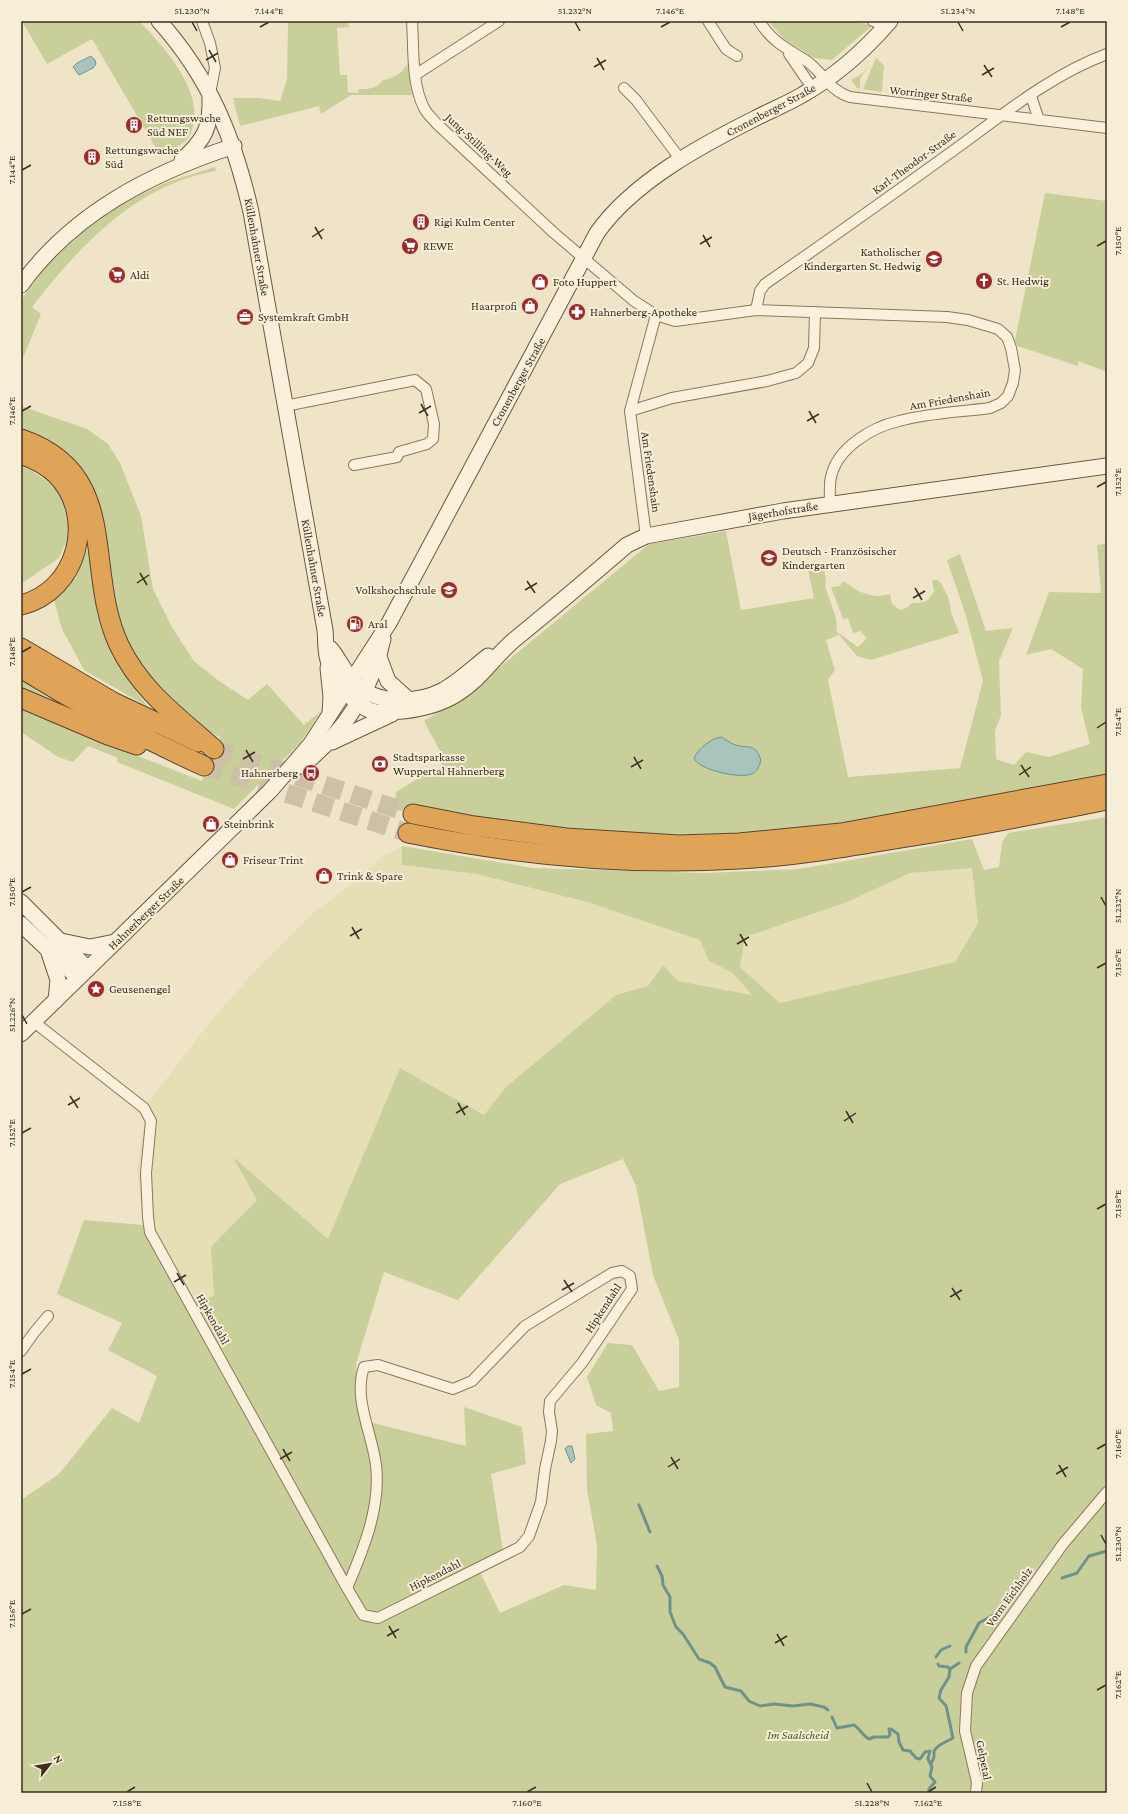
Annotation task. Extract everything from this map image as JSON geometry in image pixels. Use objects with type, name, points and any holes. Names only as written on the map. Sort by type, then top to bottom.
[{"type":"highway","points":[[21,439],[57,457],[69,468],[82,485],[95,522],[107,611],[122,651],[150,692],[214,749],[113,702],[21,648]]},
{"type":"highway","points":[[21,454],[47,467],[62,481],[73,500],[77,511],[79,532],[74,558],[66,574],[46,594],[21,605]]},
{"type":"highway","points":[[21,668],[68,697],[137,735],[204,766],[108,735],[21,698]]},
{"type":"highway","points":[[413,814],[474,826],[566,838],[679,845],[739,843],[841,833],[1107,784]]},
{"type":"highway","points":[[408,833],[501,849],[565,857],[678,861],[741,859],[843,848],[1107,800]]},
{"type":"main road","name":"Küllenhahner Straße","points":[[159,21],[185,55],[210,93],[234,146],[251,212],[326,642],[331,657]]},
{"type":"main road","name":"Cronenberger Straße","points":[[349,717],[366,696],[374,656],[385,630],[597,233],[619,205],[681,160],[737,127],[819,85],[866,47],[883,23]]},
{"type":"main road","points":[[176,166],[197,146],[206,132],[210,115],[210,93]]},
{"type":"main road","points":[[21,285],[46,253],[84,220],[134,187],[176,166],[234,146]]},
{"type":"main road","name":"Jägerhofstraße","points":[[366,696],[383,712],[432,706],[458,694],[481,676],[499,652],[628,545],[646,536],[830,504],[1107,466]]},
{"type":"main road","name":"Jägerhofstraße","points":[[366,696],[409,700],[428,698],[448,688],[489,656],[499,652]]},
{"type":"main road","points":[[331,657],[351,660],[374,656],[388,681],[409,700]]},
{"type":"main road","name":"Cronenberger Straße","points":[[347,684],[374,656]]},
{"type":"main road","points":[[331,657],[347,684],[366,696]]},
{"type":"main road","points":[[330,715],[331,657]]},
{"type":"main road","name":"Hahnerberger Straße","points":[[270,791],[310,745],[330,715],[347,684]]},
{"type":"main road","points":[[321,748],[363,726],[398,711]]},
{"type":"main road","name":"Hahnerberger Straße","points":[[21,1034],[270,791],[321,748],[349,717]]},
{"type":"main road","points":[[22,908],[60,941],[83,974]]},
{"type":"main road","points":[[21,924],[49,952],[83,974]]},
{"type":"main road","points":[[60,941],[90,947],[116,942]]},
{"type":"main road","points":[[49,952],[58,980],[56,1000]]},
{"type":"street","points":[[202,21],[210,43],[215,68],[210,93]]},
{"type":"street","name":"Jung-Stilling-Weg","points":[[412,21],[416,75],[419,94],[425,109],[436,123],[584,259]]},
{"type":"street","points":[[416,75],[499,21]]},
{"type":"street","points":[[708,21],[726,49],[737,56]]},
{"type":"street","points":[[759,21],[776,42],[787,51],[819,85]]},
{"type":"street","points":[[787,51],[808,62],[819,85]]},
{"type":"street","name":"Karl-Theodor-Straße","points":[[756,310],[760,291],[765,284],[961,145],[1000,115],[1062,75],[1107,54]]},
{"type":"street","name":"Worringer Straße","points":[[819,85],[850,97],[1107,128]]},
{"type":"street","points":[[624,88],[636,100],[681,160]]},
{"type":"street","points":[[1030,96],[1039,120]]},
{"type":"street","name":"Am Friedenshain","points":[[584,259],[634,301],[656,315],[675,321],[756,310],[947,317],[989,325],[998,329],[1007,337],[1014,365],[1013,383],[1008,396],[990,408],[898,421],[862,436],[846,450],[837,461],[831,476],[830,504]]},
{"type":"street","points":[[630,411],[672,398],[767,381],[796,373],[808,363],[814,348],[815,312]]},
{"type":"street","name":"Am Friedenshain","points":[[646,536],[630,411],[656,315]]},
{"type":"street","points":[[285,406],[415,380],[426,389],[434,424],[433,439],[427,444],[399,452],[397,457],[354,465]]},
{"type":"street","name":"Hipkendahl","points":[[34,1022],[144,1108],[151,1121],[146,1174],[150,1232],[347,1588],[362,1615],[378,1618],[520,1547],[529,1536],[541,1502],[545,1469],[551,1441],[552,1431],[549,1412],[550,1401],[582,1363],[632,1289],[630,1276],[622,1271],[612,1273],[525,1326],[472,1381],[453,1389],[378,1365],[364,1367],[361,1377],[361,1396],[376,1466],[376,1499],[365,1544],[347,1588]]},
{"type":"street","points":[[21,1351],[48,1316]]},
{"type":"street","name":"Vorm Eichholz","points":[[965,1731],[967,1693],[976,1666],[1063,1544],[1107,1492]]},
{"type":"street","name":"Gelpetal","points":[[965,1731],[977,1782],[976,1793]]},
{"type":"shaded area","points":[[402,846],[402,865],[477,874],[587,902],[700,940],[709,961],[733,973],[753,995],[678,981],[662,965],[648,986],[616,995],[506,1087],[484,1115],[400,1068],[328,1239],[234,1158],[257,1200],[212,1247],[215,1296],[186,1304],[143,1225],[137,1168],[147,1104],[210,1022],[259,966],[308,917],[352,884],[383,856]]},
{"type":"shaded area","points":[[972,868],[978,923],[955,962],[780,1003],[740,967],[745,937],[847,902],[910,873]]},
{"type":"green space","points":[[22,21],[139,21],[171,58],[189,88],[194,104],[194,120],[188,139],[160,155],[92,39],[47,64]]},
{"type":"green space","points":[[288,21],[348,21],[349,27],[337,28],[340,75],[347,75],[348,92],[358,93],[359,89],[369,89],[375,87],[383,80],[397,75],[407,64],[412,95],[351,95],[321,114],[319,106],[240,126],[233,98],[259,98],[280,101],[287,79]]},
{"type":"green space","points":[[768,21],[850,21],[873,25],[832,60],[814,58],[783,38]]},
{"type":"green space","points":[[876,58],[884,66],[882,92],[863,89]]},
{"type":"green space","points":[[870,64],[860,79],[860,89],[857,88],[851,80],[863,73]]},
{"type":"green space","points":[[215,167],[216,171],[187,178],[161,189],[135,204],[112,221],[69,262],[32,307],[41,314],[21,363],[21,300],[48,264],[87,228],[111,211],[139,195],[167,182]]},
{"type":"green space","points":[[1045,193],[1107,201],[1107,372],[1078,361],[1078,366],[1017,346],[1015,340]]},
{"type":"green space","points":[[21,405],[87,429],[108,444],[120,463],[141,516],[153,589],[173,629],[194,661],[219,681],[248,700],[267,684],[304,725],[321,711],[301,742],[234,809],[117,762],[118,758],[88,746],[73,762],[58,757],[21,732],[21,708],[72,730],[202,781],[220,737],[192,723],[158,694],[117,628],[103,548],[21,430]]},
{"type":"green space","points":[[21,464],[58,488],[66,500],[70,532],[59,558],[21,584]]},
{"type":"green space","points":[[726,531],[741,610],[814,598],[807,565],[823,563],[826,580],[825,586],[836,618],[837,632],[858,647],[867,638],[860,631],[853,633],[848,618],[843,619],[831,587],[840,586],[843,581],[865,594],[883,596],[890,594],[892,604],[900,610],[908,607],[912,603],[919,603],[928,600],[934,591],[932,580],[937,580],[941,583],[949,599],[951,612],[959,633],[871,660],[857,656],[838,634],[837,636],[826,640],[835,670],[828,680],[848,777],[960,768],[983,681],[966,616],[947,560],[960,554],[986,631],[1013,628],[999,661],[1001,715],[995,731],[996,759],[1014,765],[1026,752],[1049,757],[1090,744],[1081,708],[1083,669],[1051,649],[1026,655],[1049,592],[1101,593],[1097,545],[1107,543],[1107,774],[986,802],[870,822],[737,834],[635,836],[394,810],[396,792],[430,771],[442,769],[441,753],[424,721],[471,691],[649,544]]},
{"type":"green space","points":[[90,543],[97,613],[121,670],[148,707],[84,670],[62,629],[54,600],[76,577]]},
{"type":"green space","points":[[21,679],[53,702],[21,687]]},
{"type":"green space","name":"Im Saalscheid","points":[[1107,817],[1107,1793],[21,1793],[21,1500],[59,1474],[112,1408],[139,1423],[157,1376],[108,1350],[122,1323],[57,1294],[84,1220],[143,1225],[186,1304],[214,1296],[211,1247],[257,1200],[233,1157],[328,1239],[400,1068],[484,1115],[506,1087],[616,995],[648,986],[663,965],[678,981],[752,995],[733,973],[709,961],[700,940],[587,902],[477,874],[402,865],[402,846],[533,868],[704,873],[799,869],[972,839],[984,870],[999,867],[1002,843],[1008,833]],"holes":[[[972,868],[978,923],[955,962],[780,1003],[740,967],[745,937],[847,902],[910,873]],[[623,1159],[636,1186],[653,1275],[679,1340],[679,1387],[659,1391],[632,1345],[608,1343],[587,1377],[596,1405],[611,1413],[613,1431],[586,1434],[587,1489],[597,1545],[596,1590],[564,1585],[500,1613],[476,1564],[503,1551],[491,1474],[526,1464],[522,1427],[464,1407],[466,1446],[361,1420],[356,1364],[384,1272],[458,1300],[560,1184]]]},
{"type":"water","points":[[91,56],[95,60],[96,64],[93,68],[79,75],[73,67],[77,63]]},
{"type":"water","points":[[722,737],[738,746],[753,748],[759,755],[761,761],[758,769],[752,774],[729,774],[711,770],[697,762],[694,758],[702,747],[714,739]]},
{"type":"water","points":[[568,1446],[572,1446],[575,1459],[571,1463],[565,1449]]},
{"type":"waterway","points":[[639,1505],[650,1532]]},
{"type":"waterway","points":[[1062,1578],[1077,1573],[1089,1556],[1107,1551]]},
{"type":"waterway","points":[[657,1566],[662,1576],[663,1585],[670,1597],[670,1612],[676,1627],[683,1634],[699,1659],[710,1663],[715,1667],[725,1687],[741,1691],[749,1701],[760,1706],[774,1704],[793,1706],[810,1704],[824,1707],[828,1710]]},
{"type":"waterway","points":[[966,1652],[966,1647],[979,1623],[1002,1610],[1014,1593]]},
{"type":"waterway","points":[[936,1657],[941,1650],[950,1646]]},
{"type":"waterway","points":[[931,1764],[936,1748],[953,1738],[946,1706],[939,1698],[941,1690],[949,1677],[950,1669],[959,1663]]},
{"type":"waterway","points":[[938,1664],[939,1666],[948,1667],[950,1669]]},
{"type":"waterway","points":[[832,1717],[837,1728],[854,1725],[869,1739],[874,1737],[888,1737],[890,1735],[889,1729],[891,1729],[898,1734],[899,1742],[903,1750],[910,1751],[916,1758],[920,1759],[925,1752],[930,1751],[928,1759],[932,1767],[930,1776],[935,1782],[929,1789],[929,1793]]},
{"type":"tunnel","points":[[214,749],[413,814]]},
{"type":"tunnel","points":[[204,766],[408,833]]},
{"type":"place","name":"Rettungswache Süd NEF","points":[[134,125]]},
{"type":"place","name":"Rettungswache Süd","points":[[92,157]]},
{"type":"place","name":"Rigi Kulm Center","points":[[421,222]]},
{"type":"place","name":"REWE","points":[[410,246]]},
{"type":"place","name":"Katholischer Kindergarten St. Hedwig","points":[[934,259]]},
{"type":"place","name":"Aldi","points":[[117,275]]},
{"type":"place","name":"St. Hedwig","points":[[984,281]]},
{"type":"place","name":"Foto Huppert","points":[[540,282]]},
{"type":"place","name":"Haarprofi","points":[[530,306]]},
{"type":"place","name":"Hahnerberg-Apotheke","points":[[577,312]]},
{"type":"place","name":"Systemkraft GmbH","points":[[245,317]]},
{"type":"place","name":"Deutsch - Französischer Kindergarten","points":[[769,558]]},
{"type":"place","name":"Volkshochschule","points":[[449,590]]},
{"type":"place","name":"Aral","points":[[355,624]]},
{"type":"place","name":"Stadtsparkasse Wuppertal Hahnerberg","points":[[380,764]]},
{"type":"place","name":"Hahnerberg","points":[[311,773]]},
{"type":"place","name":"Steinbrink","points":[[211,824]]},
{"type":"place","name":"Friseur Trint","points":[[230,860]]},
{"type":"place","name":"Trink & Spare","points":[[324,876]]},
{"type":"place","name":"Geusenengel","points":[[96,989]]}]
